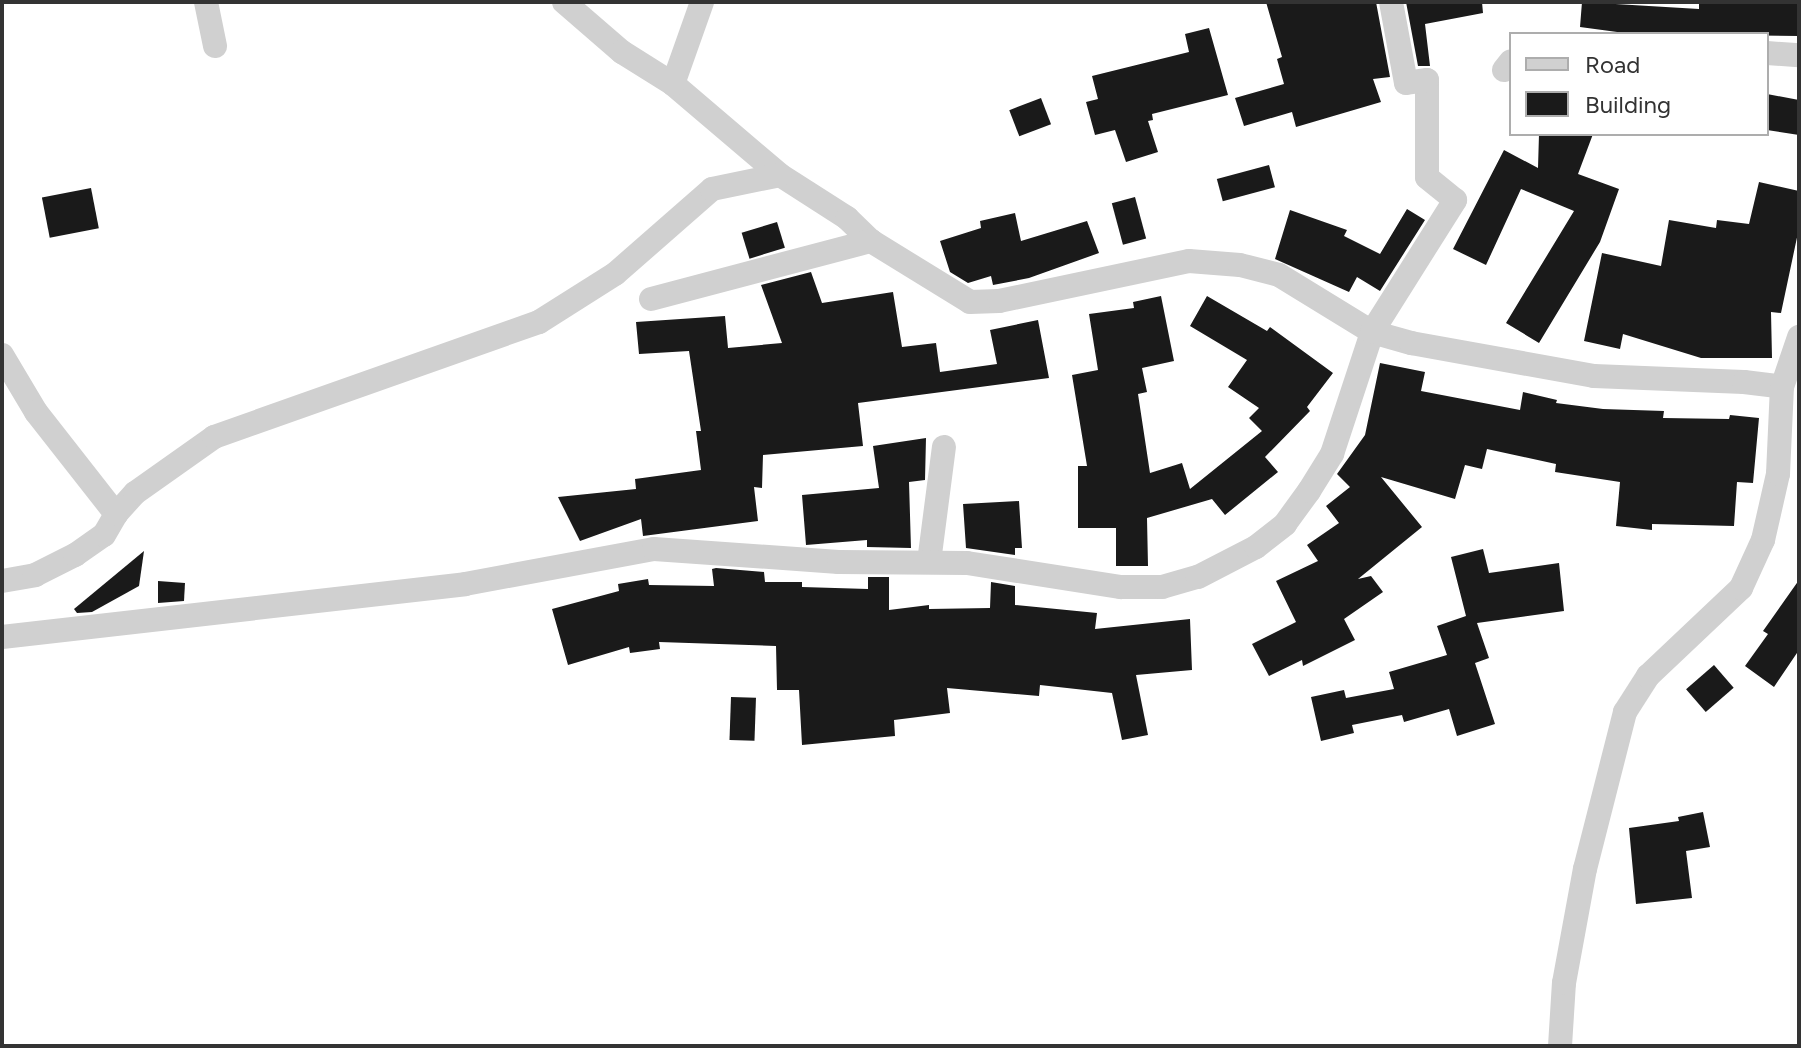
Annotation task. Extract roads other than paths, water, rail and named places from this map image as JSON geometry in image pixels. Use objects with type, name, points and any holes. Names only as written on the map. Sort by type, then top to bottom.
[{"type":"street","points":[[206,2],[215,46]]},
{"type":"street","points":[[564,2],[622,52],[673,84],[780,175],[847,218],[871,241],[970,302],[999,301],[1189,261],[1227,264],[1279,275],[1372,332],[1411,343],[1594,376],[1744,382],[1782,387]]},
{"type":"street","points":[[673,84],[702,2]]},
{"type":"street","points":[[2,637],[465,584],[654,549],[839,562],[967,563],[1121,587],[1162,587],[1198,577],[1256,547],[1285,524],[1332,454],[1372,332],[1455,200],[1427,177],[1427,80],[1406,83],[1391,2]]},
{"type":"street","points":[[1769,53],[1799,55]]},
{"type":"street","points":[[2,581],[35,575],[75,555],[104,535],[116,514],[135,493],[214,437],[539,322],[615,274],[712,189],[780,175]]},
{"type":"street","points":[[651,299],[871,241]]},
{"type":"street","points":[[1560,1046],[1564,983],[1585,869],[1625,712],[1648,676],[1741,588],[1763,540],[1778,474],[1782,387],[1799,337]]},
{"type":"street","points":[[2,355],[36,412],[116,514]]},
{"type":"street","points":[[929,562],[944,447]]}]
